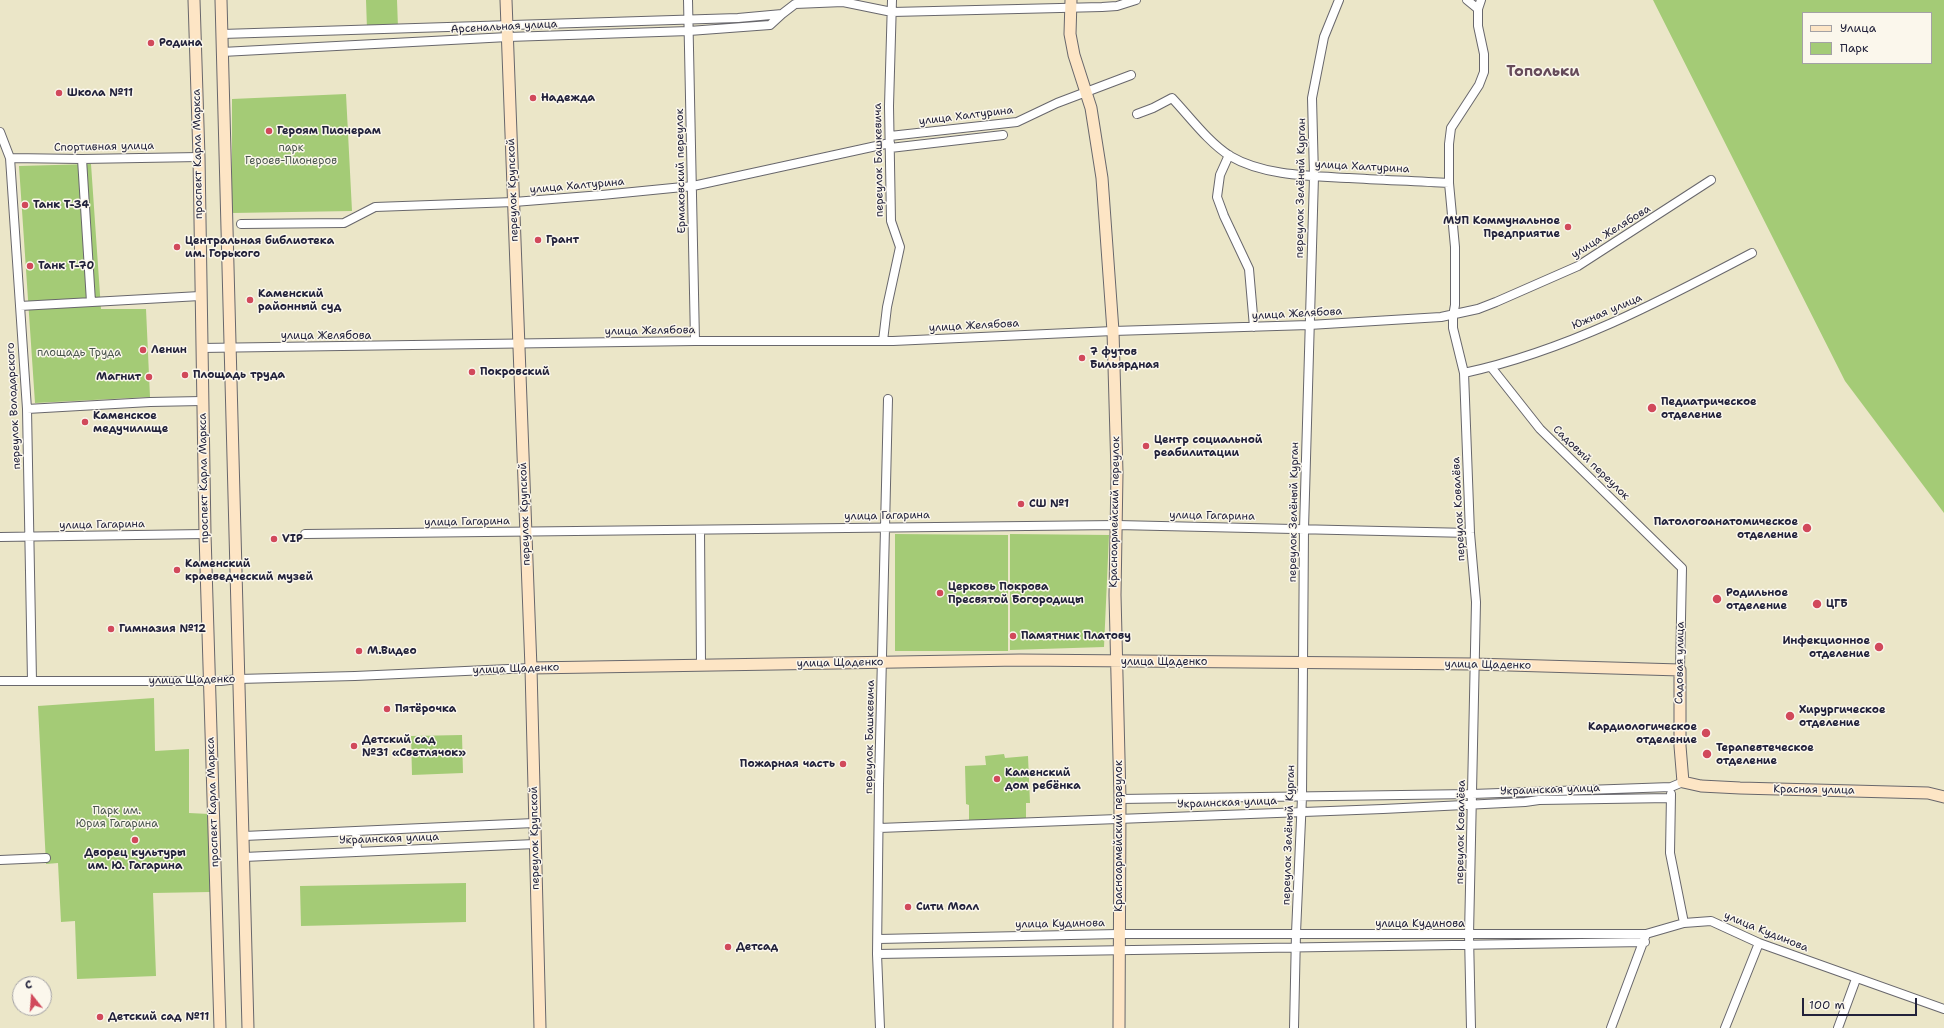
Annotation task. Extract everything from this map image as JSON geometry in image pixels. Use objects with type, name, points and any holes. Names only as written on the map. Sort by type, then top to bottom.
[{"type":"street","name":"проспект Карла Маркса","points":[[194,0],[199,157],[200,296],[205,534],[220,1028]]},
{"type":"street","points":[[221,0],[248,1028]]},
{"type":"street","name":"переулок Крупской","points":[[506,0],[531,668],[540,1028]]},
{"type":"street","name":"Ермаковский переулок","points":[[688,0],[693,186],[692,262],[695,341]]},
{"type":"street","name":"переулок Башкевича","points":[[883,341],[887,307],[900,246],[891,221],[889,106],[892,0]]},
{"type":"street","name":"Арсенальная улица","points":[[222,52],[508,37],[689,31],[770,25],[795,4],[843,2],[892,12],[1070,4],[1118,6],[1136,0]]},
{"type":"street","name":"переулок Зелёный Курган","points":[[1294,1028],[1296,934],[1302,797],[1304,529],[1314,176],[1312,98],[1324,37],[1339,0]]},
{"type":"street","points":[[1467,0],[1478,10]]},
{"type":"street","name":"переулок Ковалёва","points":[[1471,1028],[1471,945],[1469,935],[1476,602],[1470,533],[1464,373],[1454,328],[1453,316],[1455,305],[1455,247],[1449,182],[1449,144],[1451,128],[1479,85],[1484,72],[1484,54],[1478,26],[1478,10],[1481,0]]},
{"type":"street","name":"Красноармейский переулок","points":[[1070,4],[1070,34],[1074,55],[1093,120],[1102,178],[1113,331],[1117,466],[1115,662],[1120,799],[1118,934],[1119,1028]]},
{"type":"street","name":"Арсенальная улица","points":[[222,34],[688,19],[782,14]]},
{"type":"street","name":"улица Халтурина","points":[[241,224],[344,223],[376,207],[514,202],[693,186],[890,142],[1017,122],[1086,92],[1131,75]]},
{"type":"street","name":"улица Халтурина","points":[[1137,114],[1172,98],[1196,125],[1229,155],[1253,166],[1314,176],[1449,182]]},
{"type":"street","name":"переулок Володарского","points":[[0,132],[0,137],[10,158],[27,409],[31,537],[32,681]]},
{"type":"street","points":[[890,142],[1003,135]]},
{"type":"street","points":[[1229,155],[1220,175],[1217,197],[1224,216],[1249,269],[1254,327]]},
{"type":"street","name":"Спортивная улица","points":[[10,158],[82,159],[199,157]]},
{"type":"street","points":[[82,159],[91,302]]},
{"type":"street","name":"улица Желябова","points":[[202,348],[695,341],[883,341],[1113,331],[1309,325],[1453,316],[1496,302],[1578,266],[1711,180]]},
{"type":"street","name":"Южная улица","points":[[1464,373],[1517,360],[1614,323],[1656,304],[1752,253]]},
{"type":"street","points":[[20,306],[200,296]]},
{"type":"street","name":"Садовый переулок","points":[[1491,367],[1540,429],[1682,568]]},
{"type":"street","name":"переулок Башкевича","points":[[880,1028],[877,954],[883,527],[888,399]]},
{"type":"street","points":[[27,409],[150,402],[202,402]]},
{"type":"street","name":"улица Гагарина","points":[[305,534],[1117,525],[1470,533]]},
{"type":"street","points":[[700,530],[701,664]]},
{"type":"street","name":"улица Гагарина","points":[[0,538],[205,534]]},
{"type":"street","name":"Садовая улица","points":[[1682,568],[1680,746],[1683,782]]},
{"type":"street","name":"улица Щаденко","points":[[0,681],[209,681],[531,668],[701,664],[1020,660],[1474,664],[1680,670]]},
{"type":"street","name":"Украинская улица","points":[[1120,799],[1472,794],[1671,787],[1683,782]]},
{"type":"street","name":"Красная улица","points":[[1683,782],[1719,788],[1928,793],[1944,797]]},
{"type":"street","points":[[1671,787],[1670,853],[1684,923]]},
{"type":"street","name":"Украинская улица","points":[[879,828],[1472,805],[1539,800],[1671,798]]},
{"type":"street","name":"Украинская улица","points":[[244,836],[534,824]]},
{"type":"street","points":[[356,831],[357,851]]},
{"type":"street","name":"Украинская улица","points":[[244,857],[535,844]]},
{"type":"street","points":[[0,860],[46,858]]},
{"type":"street","name":"улица Кудинова","points":[[877,954],[1118,949],[1471,945],[1645,938],[1684,923],[1711,921],[1759,943],[1856,979],[1944,1009]]},
{"type":"street","name":"улица Кудинова","points":[[878,939],[1118,934],[1469,935],[1645,938]]},
{"type":"street","points":[[1611,1028],[1645,938]]},
{"type":"street","points":[[1725,1028],[1759,943]]},
{"type":"street","points":[[1838,1028],[1856,979]]},
{"type":"green space","points":[[366,0],[397,0],[398,28],[367,29]]},
{"type":"green space","points":[[1653,0],[1944,0],[1944,513],[1845,381]]},
{"type":"green space","name":"парк Героев-Пионеров","points":[[346,94],[352,211],[232,213],[232,99]]},
{"type":"green space","name":"площадь Труда","points":[[91,164],[101,309],[146,309],[150,397],[35,403],[19,166]]},
{"type":"green space","points":[[895,534],[1008,535],[1008,651],[895,651]]},
{"type":"green space","points":[[1010,534],[1109,535],[1104,647],[1010,650]]},
{"type":"green space","name":"Парк им. Юрия Гагарина","points":[[154,698],[155,751],[189,749],[189,813],[209,814],[210,892],[153,893],[156,976],[77,979],[75,921],[61,922],[58,863],[46,864],[38,706]]},
{"type":"green space","points":[[462,735],[463,773],[412,775],[411,736]]},
{"type":"green space","points":[[1004,754],[1005,758],[1028,756],[1030,803],[1026,803],[1026,818],[969,821],[969,805],[966,804],[965,766],[986,765],[985,756]]},
{"type":"green space","points":[[466,883],[466,922],[301,926],[300,886]]},
{"type":"place","name":"Родина","points":[[151,43]]},
{"type":"place","name":"Школа №11","points":[[59,93]]},
{"type":"place","name":"Надежда","points":[[533,98]]},
{"type":"place","name":"Героям Пионерам","points":[[269,131]]},
{"type":"place","name":"Танк Т-34","points":[[25,205]]},
{"type":"place","name":"МУП Коммунальное Предприятие","points":[[1568,227]]},
{"type":"place","name":"Грант","points":[[538,240]]},
{"type":"place","name":"Центральная библиотека им. Горького","points":[[177,247]]},
{"type":"place","name":"Танк Т-70","points":[[30,266]]},
{"type":"place","name":"Каменский районный суд","points":[[250,300]]},
{"type":"place","name":"Ленин","points":[[143,350]]},
{"type":"place","name":"7 футов Бильярдная","points":[[1082,358]]},
{"type":"place","name":"Покровский","points":[[472,372]]},
{"type":"place","name":"Площадь труда","points":[[185,375]]},
{"type":"place","name":"Магнит","points":[[149,377]]},
{"type":"place","name":"Педиатрическое отделение","points":[[1652,408]]},
{"type":"place","name":"Каменское медучилище","points":[[85,422]]},
{"type":"place","name":"Центр социальной реабилитации","points":[[1146,446]]},
{"type":"place","name":"СШ №1","points":[[1021,504]]},
{"type":"place","name":"Патологоанатомическое отделение","points":[[1807,528]]},
{"type":"place","name":"VIP","points":[[274,539]]},
{"type":"place","name":"Каменский краеведческий музей","points":[[177,570]]},
{"type":"place","name":"Церковь Покрова Пресвятой Богородицы","points":[[940,593]]},
{"type":"place","name":"Родильное отделение","points":[[1717,599]]},
{"type":"place","name":"ЦГБ","points":[[1817,604]]},
{"type":"place","name":"Гимназия №12","points":[[111,629]]},
{"type":"place","name":"Памятник Платову","points":[[1013,636]]},
{"type":"place","name":"Инфекционное отделение","points":[[1879,647]]},
{"type":"place","name":"М.Видео","points":[[359,651]]},
{"type":"place","name":"Пятёрочка","points":[[387,709]]},
{"type":"place","name":"Хирургическое отделение","points":[[1790,716]]},
{"type":"place","name":"Кардиологическое отделение","points":[[1706,733]]},
{"type":"place","name":"Детский сад №31 «Светлячок»","points":[[354,746]]},
{"type":"place","name":"Терапевтеческое отделение","points":[[1707,754]]},
{"type":"place","name":"Пожарная часть","points":[[843,764]]},
{"type":"place","name":"Каменский дом ребёнка","points":[[997,779]]},
{"type":"place","name":"Дворец культуры им. Ю. Гагарина","points":[[135,840]]},
{"type":"place","name":"Сити Молл","points":[[908,907]]},
{"type":"place","name":"Детсад","points":[[728,947]]},
{"type":"place","name":"Детский сад №11","points":[[100,1017]]},
{"type":"district","name":"Топольки","points":[[1543,72]]}]
